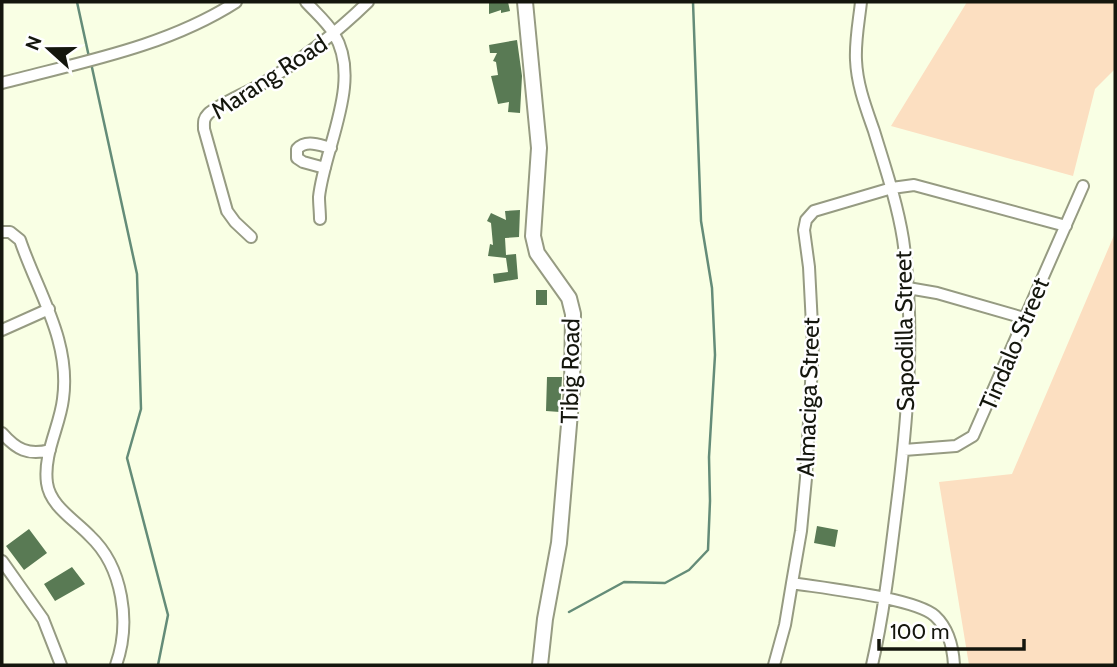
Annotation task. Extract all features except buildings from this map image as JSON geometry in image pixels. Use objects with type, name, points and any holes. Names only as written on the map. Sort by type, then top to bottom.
[{"type":"main road","name":"Tibig Road","points":[[525,2],[538,148],[533,236],[537,253],[569,298],[573,314],[574,356],[559,543],[545,619],[540,665]]},
{"type":"street","points":[[2,83],[124,51],[171,35],[236,2]]},
{"type":"street","points":[[306,2],[335,34],[343,57],[345,74],[319,198],[320,219]]},
{"type":"street","name":"Marang Road","points":[[251,237],[228,211],[204,129],[204,119],[209,112],[243,96],[279,74],[335,34],[368,2]]},
{"type":"street","name":"Sapodilla Street","points":[[860,2],[856,48],[860,89],[892,188],[903,238],[908,288],[904,450],[885,599],[872,665]]},
{"type":"street","points":[[325,168],[303,162],[298,158],[297,149],[307,143],[331,148]]},
{"type":"street","name":"Almaciga Street","points":[[774,665],[785,625],[801,531],[811,416],[813,345],[804,230],[806,220],[814,211],[892,188],[914,185],[1066,226]]},
{"type":"street","name":"Tindalo Street","points":[[904,450],[956,446],[974,436],[1083,186]]},
{"type":"street","points":[[2,232],[10,232],[20,240],[59,337],[64,398],[50,450],[47,484],[60,509],[104,552],[116,575],[124,617],[122,648],[117,665]]},
{"type":"street","points":[[908,288],[937,293],[1024,318]]},
{"type":"street","points":[[2,330],[49,309]]},
{"type":"street","points":[[2,433],[11,444],[26,452],[50,450]]},
{"type":"street","points":[[2,561],[43,619],[61,665]]},
{"type":"street","points":[[792,583],[914,603],[934,615],[948,632],[954,665]]},
{"type":"shaded area","points":[[967,2],[1115,2],[1115,69],[1095,89],[1073,176],[891,126]]},
{"type":"shaded area","points":[[1115,233],[1115,665],[969,665],[939,482],[1012,474]]},
{"type":"waterway","points":[[77,2],[89,57]]},
{"type":"waterway","points":[[569,612],[624,582],[665,583],[689,570],[708,550],[709,457],[715,355],[712,288],[701,221],[693,2]]},
{"type":"waterway","points":[[91,63],[137,274],[141,409],[127,458],[168,615],[158,665]]}]
